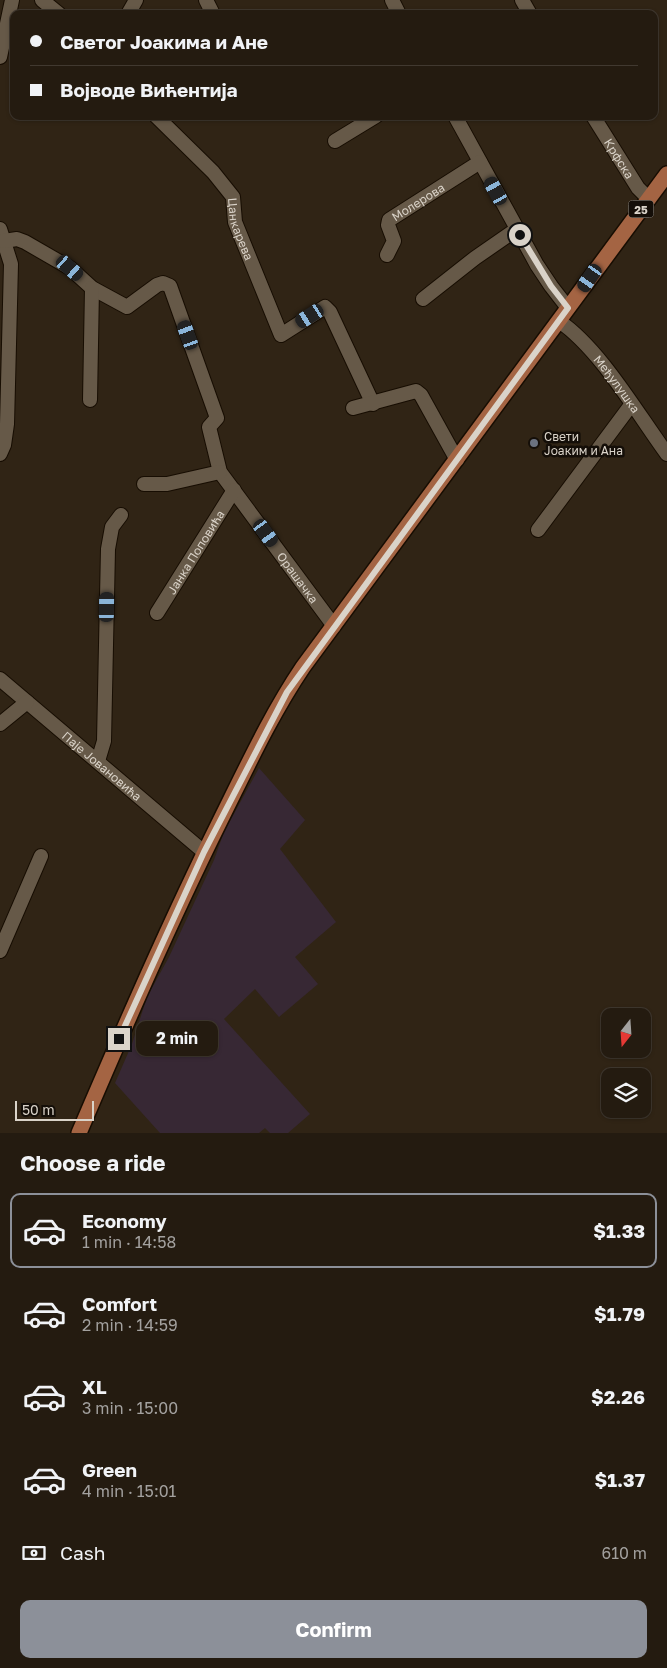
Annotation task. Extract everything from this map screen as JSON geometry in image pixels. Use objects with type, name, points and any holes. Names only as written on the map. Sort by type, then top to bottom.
[{"type":"main road","name":"25","points":[[79,1133],[140,990],[204,852],[282,701],[303,667],[667,174]]},
{"type":"street","points":[[0,58],[12,0]]},
{"type":"street","points":[[36,0],[47,10]]},
{"type":"street","points":[[42,0],[54,10]]},
{"type":"street","name":"Цанкарева","points":[[160,120],[213,172],[233,197],[235,222],[281,334],[325,307],[330,312],[373,404]]},
{"type":"street","points":[[172,120],[187,137]]},
{"type":"street","points":[[335,141],[369,120]]},
{"type":"street","points":[[457,120],[517,230],[551,286],[568,308]]},
{"type":"street","name":"Крфска","points":[[596,120],[638,188],[649,199]]},
{"type":"street","name":"Молерова","points":[[387,255],[394,241],[388,225],[389,220],[480,162]]},
{"type":"street","points":[[423,298],[475,258],[517,230]]},
{"type":"street","points":[[2,235],[25,242],[70,268],[92,288],[90,400]]},
{"type":"street","points":[[0,454],[4,445],[7,424],[11,264],[2,235]]},
{"type":"street","name":"Орашачка","points":[[92,288],[127,307],[157,285],[163,283],[170,286],[217,418],[209,427],[220,472],[334,626]]},
{"type":"street","name":"Међулушка","points":[[558,321],[581,339],[667,454]]},
{"type":"street","points":[[353,408],[373,404],[409,391],[419,392],[457,460]]},
{"type":"street","points":[[538,530],[631,405]]},
{"type":"street","points":[[144,484],[167,484],[220,472]]},
{"type":"street","name":"Јанка Поповића","points":[[157,613],[234,490]]},
{"type":"street","points":[[98,761],[104,741],[108,549],[112,527],[121,515]]},
{"type":"street","name":"Паје Јовановића","points":[[0,679],[204,852]]},
{"type":"street","points":[[0,724],[5,722],[27,702]]},
{"type":"street","points":[[0,952],[41,856]]},
{"type":"shaded area","points":[[259,768],[305,820],[280,849],[336,922],[295,957],[318,984],[279,1017],[255,989],[224,1019],[310,1114],[288,1133],[270,1133],[265,1128],[259,1133],[160,1133],[115,1083],[132,1044],[147,997],[169,957],[214,860],[224,832]]},
{"type":"place","name":"Свети Јоаким и Ана","points":[[534,443]]},
{"type":"route","points":[[119,1039],[204,852],[251,758],[287,692],[303,667],[568,308],[537,265],[520,235]]}]
